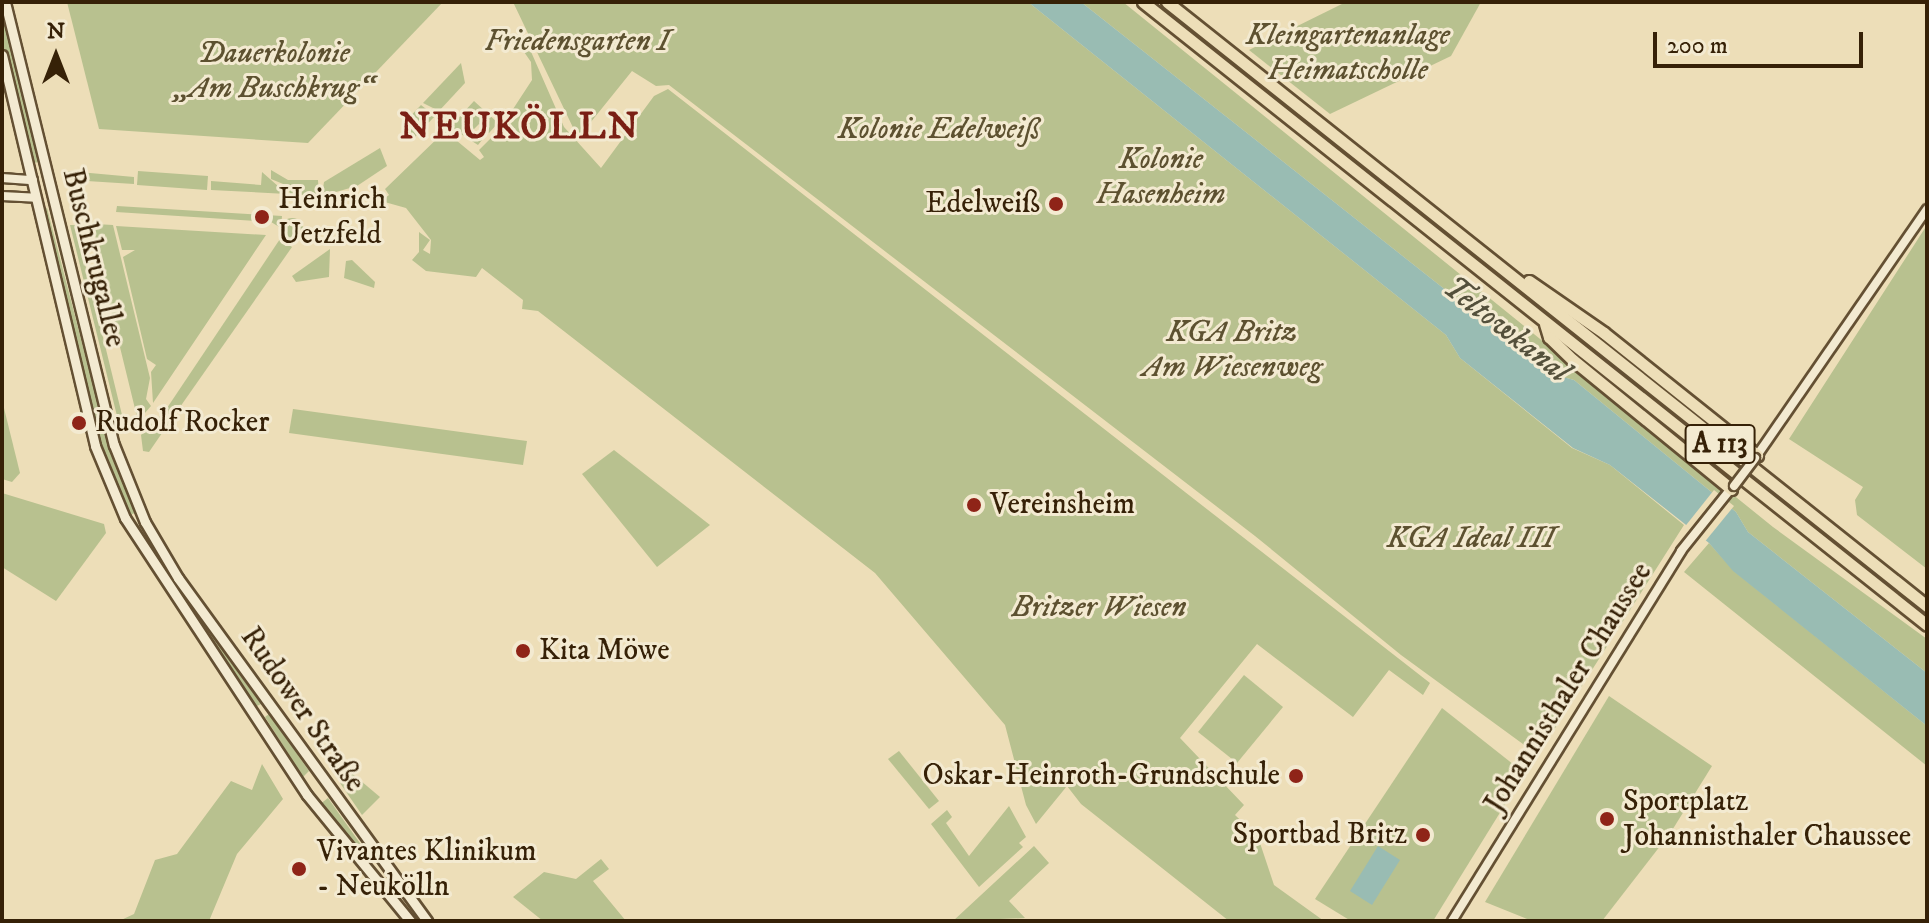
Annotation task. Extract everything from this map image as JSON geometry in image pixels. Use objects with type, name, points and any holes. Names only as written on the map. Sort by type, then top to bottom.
[{"type":"highway","name":"A 113","points":[[1143,2],[1927,625]]},
{"type":"highway","name":"A 113","points":[[1167,2],[1927,606]]},
{"type":"highway","points":[[1515,279],[1529,281],[1604,333],[1756,456]]},
{"type":"highway","points":[[1545,323],[1549,337],[1573,360],[1730,490]]},
{"type":"main road","name":"Buschkrugallee","points":[[5,2],[114,445],[145,522]]},
{"type":"main road","name":"Buschkrugallee","points":[[2,55],[95,446],[130,531]]},
{"type":"main road","name":"Rudower Straße","points":[[145,522],[178,578],[427,921]]},
{"type":"main road","name":"Rudower Straße","points":[[130,531],[307,795],[410,921]]},
{"type":"street","points":[[2,178],[33,180]]},
{"type":"street","points":[[2,196],[36,198]]},
{"type":"street","points":[[1756,456],[1927,209]]},
{"type":"street","name":"Johannisthaler Chaussee","points":[[1452,921],[1690,541],[1756,456]]},
{"type":"green space","name":"Dauerkolonie „Am Buschkrug“","points":[[67,2],[443,2],[308,143],[99,129]]},
{"type":"green space","points":[[513,2],[1028,2],[1446,335],[1460,358],[1572,448],[1610,465],[1684,525],[1538,755],[1401,655],[1255,536],[669,85],[656,86],[632,71],[578,138]]},
{"type":"green space","points":[[1081,2],[1123,2],[1773,527],[1927,639],[1927,673],[1748,532],[1736,512],[1574,380],[1552,374]]},
{"type":"green space","name":"Kleingartenanlage Heimatscholle","points":[[1346,2],[1481,2],[1451,56],[1330,114],[1249,50]]},
{"type":"green space","points":[[2,11],[39,162],[34,163],[2,44]]},
{"type":"green space","name":"Britzer Wiesen","points":[[517,34],[525,38],[564,127],[601,168],[654,96],[668,89],[1430,683],[1423,695],[1389,670],[1353,717],[1257,644],[1180,738],[1244,805],[1235,815],[1258,837],[1274,885],[1324,921],[1229,921],[1081,804],[1067,786],[1036,824],[1026,805],[1005,725],[875,573],[538,311],[522,309],[523,300],[482,268],[476,277],[426,271],[412,260],[419,252],[419,232],[430,240],[423,250],[430,254],[431,240],[406,208],[381,201],[389,195],[385,189],[445,131],[480,160],[484,157],[479,150],[494,135],[502,134],[500,129],[532,80],[531,62],[522,49],[526,44]]},
{"type":"green space","points":[[461,63],[465,83],[439,111],[423,103]]},
{"type":"green space","points":[[474,101],[498,123],[489,133],[479,124],[473,130],[482,140],[478,145],[450,127]]},
{"type":"green space","points":[[421,105],[435,116],[415,137],[402,125]]},
{"type":"green space","points":[[380,148],[387,166],[357,186],[322,196],[324,182]]},
{"type":"green space","points":[[271,170],[288,180],[318,180],[319,196],[290,194],[288,186],[271,179]]},
{"type":"green space","points":[[68,171],[134,177],[134,184],[71,180]]},
{"type":"green space","points":[[138,171],[208,176],[207,190],[137,185]]},
{"type":"green space","points":[[262,172],[287,194],[211,190],[211,181],[261,185]]},
{"type":"green space","points":[[117,206],[282,216],[281,228],[271,222],[116,212]]},
{"type":"green space","points":[[47,208],[109,447],[135,513],[130,515],[101,444],[43,209]]},
{"type":"green space","points":[[292,218],[300,221],[303,229],[300,237],[292,240],[284,237],[281,229],[284,221]]},
{"type":"green space","points":[[95,224],[113,225],[150,378],[146,399],[151,406],[138,421],[96,249]]},
{"type":"green space","points":[[70,225],[81,225],[82,251],[123,419],[118,420]]},
{"type":"green space","points":[[1927,225],[1927,569],[1857,515],[1855,500],[1863,487],[1789,439]]},
{"type":"green space","points":[[116,226],[266,235],[153,403],[151,372],[156,365],[147,359],[123,257],[135,250],[122,250]]},
{"type":"green space","points":[[280,239],[292,247],[173,417],[165,411]]},
{"type":"green space","points":[[330,249],[329,277],[296,282],[292,276]]},
{"type":"green space","points":[[352,260],[375,282],[374,288],[344,278],[346,261]]},
{"type":"green space","points":[[2,400],[20,473],[12,482],[2,479]]},
{"type":"green space","points":[[293,409],[527,441],[523,465],[289,433]]},
{"type":"green space","points":[[162,414],[171,420],[149,452],[143,451],[141,435]]},
{"type":"green space","points":[[614,450],[710,525],[657,567],[582,474]]},
{"type":"green space","points":[[2,493],[104,524],[106,533],[56,601],[2,567]]},
{"type":"green space","points":[[1709,543],[1734,571],[1927,726],[1927,766],[1684,572]]},
{"type":"green space","points":[[175,586],[261,704],[257,706],[236,681]]},
{"type":"green space","points":[[1244,675],[1283,707],[1237,763],[1198,732]]},
{"type":"green space","name":"Sportplatz Johannisthaler Chaussee","points":[[1609,696],[1712,766],[1671,832],[1602,921],[1532,921],[1485,902]]},
{"type":"green space","name":"Sportbad Britz","points":[[1442,708],[1523,772],[1522,777],[1433,921],[1351,921],[1315,899]]},
{"type":"green space","points":[[269,714],[309,771],[303,777],[265,717]]},
{"type":"green space","points":[[899,751],[939,801],[929,809],[888,759]]},
{"type":"green space","points":[[262,764],[283,799],[237,854],[209,921],[119,921],[134,914],[155,860],[177,854],[231,781],[252,790]]},
{"type":"green space","points":[[348,770],[380,797],[362,815],[340,783]]},
{"type":"green space","points":[[328,798],[362,846],[356,851],[319,805]]},
{"type":"green space","points":[[1009,806],[1026,837],[1019,843],[1023,847],[979,887],[931,824],[947,810],[952,817],[946,823],[969,856]]},
{"type":"green space","points":[[1034,846],[1049,863],[1009,901],[1025,918],[953,921]]},
{"type":"green space","points":[[601,859],[609,869],[593,881],[626,921],[543,921],[513,897],[544,872],[576,879]]},
{"type":"water","points":[[1028,2],[1081,2],[1552,374],[1574,380],[1736,512],[1748,532],[1927,673],[1927,726],[1733,571],[1709,543],[1610,465],[1573,448],[1460,358],[1446,335]]},
{"type":"water","points":[[1378,846],[1400,860],[1372,905],[1350,891]]},
{"type":"pier","points":[[1714,490],[1734,506],[1703,544],[1683,529]]},
{"type":"place","name":"Edelweiß","points":[[1056,204]]},
{"type":"place","name":"Heinrich Uetzfeld","points":[[262,217]]},
{"type":"place","name":"Rudolf Rocker","points":[[79,423]]},
{"type":"place","name":"Vereinsheim","points":[[974,505]]},
{"type":"place","name":"Kita Möwe","points":[[523,651]]},
{"type":"place","name":"Oskar-Heinroth-Grundschule","points":[[1296,776]]},
{"type":"place","name":"Sportplatz Johannisthaler Chaussee","points":[[1607,819]]},
{"type":"place","name":"Sportbad Britz","points":[[1423,835]]},
{"type":"place","name":"Vivantes Klinikum - Neukölln","points":[[299,869]]},
{"type":"district","name":"NEUKÖLLN","points":[[520,128]]},
{"type":"park label","name":"Friedensgarten I","points":[[577,42]]},
{"type":"park label","name":"Kolonie Edelweiß","points":[[939,130]]},
{"type":"park label","name":"Kolonie Hasenheim","points":[[1161,177]]},
{"type":"park label","name":"KGA Britz Am Wiesenweg","points":[[1232,350]]},
{"type":"park label","name":"KGA Ideal III","points":[[1471,539]]},
{"type":"water label","name":"Teltowkanal","points":[[1506,330]]}]
